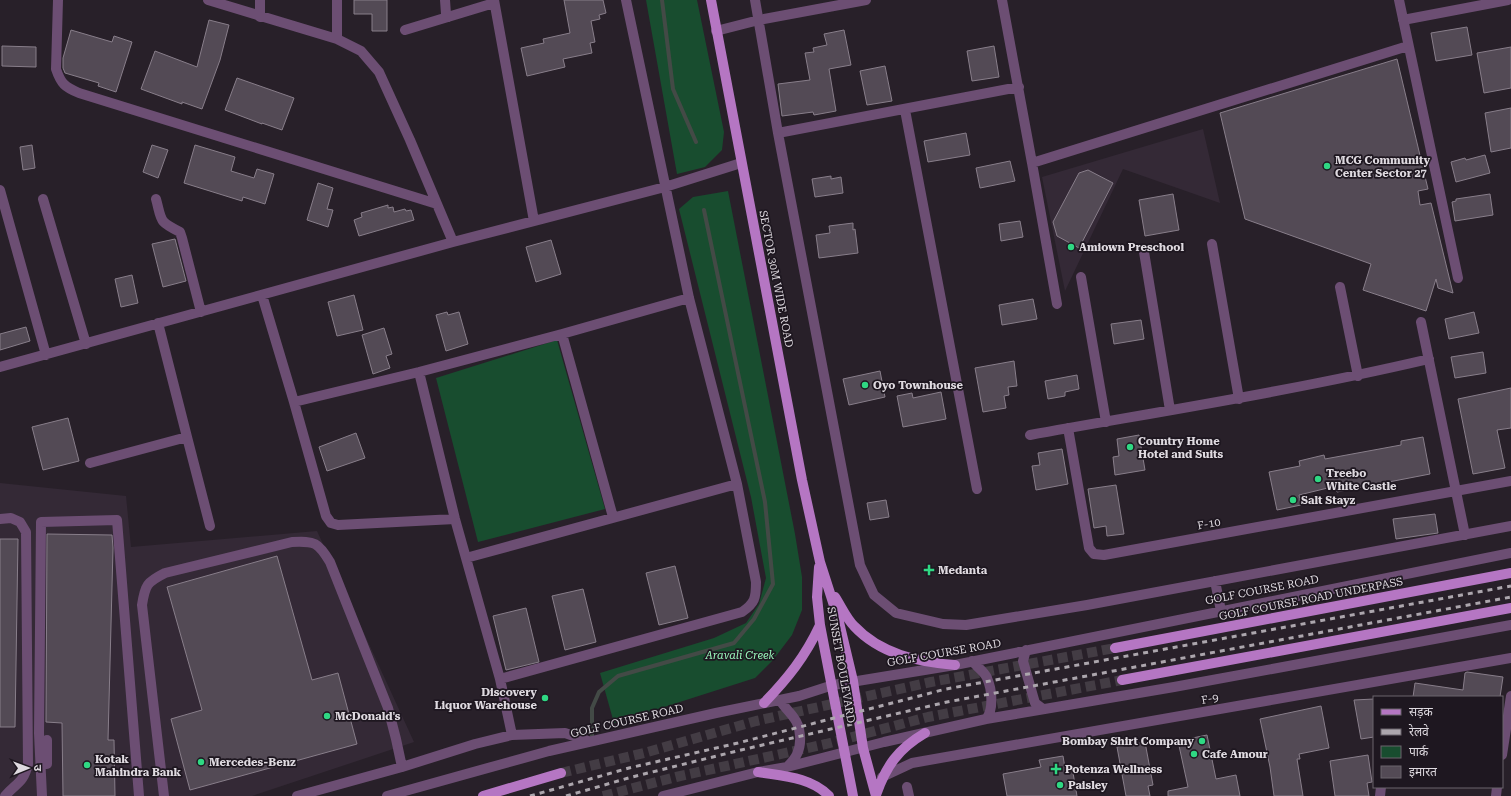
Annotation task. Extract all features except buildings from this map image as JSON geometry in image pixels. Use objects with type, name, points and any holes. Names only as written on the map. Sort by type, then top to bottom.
[{"type":"main road","name":"SECTOR 30M WIDE ROAD","points":[[711,0],[802,480],[820,562]]},
{"type":"main road","name":"SUNSET BOULEVARD","points":[[820,562],[817,597],[820,625],[853,796]]},
{"type":"main road","name":"SUNSET BOULEVARD","points":[[820,562],[838,618],[852,681],[863,748],[876,796]]},
{"type":"main road","points":[[820,562],[834,596],[853,625],[880,647],[912,659],[955,665]]},
{"type":"main road","name":"GOLF COURSE ROAD UNDERPASS","points":[[1115,648],[1511,573]]},
{"type":"main road","points":[[1122,680],[1511,608]]},
{"type":"main road","points":[[764,703],[792,672],[809,647],[820,625]]},
{"type":"main road","points":[[876,796],[882,777],[895,756],[913,740],[925,733]]},
{"type":"main road","points":[[758,772],[802,779],[824,790],[829,796]]},
{"type":"main road","points":[[483,796],[561,774]]},
{"type":"street","points":[[58,0],[56,69],[60,80],[67,88],[437,204]]},
{"type":"street","points":[[208,0],[338,39],[361,51],[379,72],[453,242]]},
{"type":"street","points":[[260,0],[260,16]]},
{"type":"street","points":[[337,0],[338,39]]},
{"type":"street","points":[[445,0],[446,14],[448,17]]},
{"type":"street","points":[[500,679],[742,612],[752,605],[756,596],[756,582],[737,484],[688,298],[626,0]]},
{"type":"street","points":[[755,0],[778,133],[860,565],[874,594],[896,613],[943,624],[966,625],[1087,605],[1511,526]]},
{"type":"street","points":[[716,31],[759,20],[866,0]]},
{"type":"street","points":[[1002,0],[1019,87],[1056,304]]},
{"type":"street","points":[[1399,0],[1458,278]]},
{"type":"street","points":[[1403,20],[1508,0]]},
{"type":"street","points":[[405,30],[494,1],[534,221]]},
{"type":"street","points":[[1032,164],[1408,46]]},
{"type":"street","points":[[778,133],[905,110],[1019,87]]},
{"type":"street","points":[[905,110],[977,489]]},
{"type":"street","points":[[0,367],[453,242],[665,187],[742,163]]},
{"type":"street","points":[[0,190],[46,355]]},
{"type":"street","points":[[44,199],[86,344]]},
{"type":"street","points":[[156,199],[162,221],[165,225],[180,232],[201,312]]},
{"type":"street","points":[[1212,244],[1239,398]]},
{"type":"street","points":[[1144,252],[1170,410]]},
{"type":"street","points":[[1080,277],[1106,422]]},
{"type":"street","points":[[1340,287],[1358,376]]},
{"type":"street","points":[[262,295],[326,516],[331,523],[338,525],[455,519]]},
{"type":"street","points":[[294,402],[419,372],[562,334],[688,298]]},
{"type":"street","points":[[1421,322],[1465,535]]},
{"type":"street","points":[[158,323],[210,526]]},
{"type":"street","points":[[562,334],[613,517]]},
{"type":"street","points":[[1030,435],[1358,376],[1428,359]]},
{"type":"street","points":[[419,372],[455,519],[500,679],[512,735]]},
{"type":"street","name":"F-10","points":[[1068,428],[1089,548],[1094,554],[1104,555],[1456,491]]},
{"type":"street","points":[[90,463],[187,437]]},
{"type":"street","points":[[1456,491],[1511,481]]},
{"type":"street","points":[[466,558],[737,484]]},
{"type":"street","points":[[0,519],[10,518],[20,522],[26,532],[28,764],[26,774],[21,782],[5,796]]},
{"type":"street","points":[[42,796],[39,733],[40,522],[117,520],[139,796]]},
{"type":"street","points":[[164,796],[142,605],[144,590],[151,580],[165,573],[292,542],[310,541],[322,548],[330,562],[388,708],[402,768]]},
{"type":"street","name":"GOLF COURSE ROAD","points":[[387,796],[588,741],[780,700],[832,685],[955,665],[1511,554]]},
{"type":"street","points":[[1215,581],[1221,611]]},
{"type":"street","points":[[663,796],[758,772],[788,767],[986,719],[1213,680],[1511,625]]},
{"type":"street","points":[[1026,650],[1023,661],[1035,703],[1043,709]]},
{"type":"street","name":"F-9","points":[[882,777],[912,763],[1511,658]]},
{"type":"street","points":[[972,661],[987,677],[991,698],[989,716],[986,719]]},
{"type":"street","points":[[1503,748],[1511,696]]},
{"type":"street","points":[[780,700],[788,712],[794,717],[797,724],[800,742],[797,754],[788,767]]},
{"type":"street","points":[[297,796],[402,768],[475,744],[512,735],[565,733],[588,741]]},
{"type":"street","points":[[47,740],[48,796]]},
{"type":"shaded area","name":"Amiown Preschool","points":[[1203,129],[1220,203],[1123,169],[1065,291],[1042,177]]},
{"type":"shaded area","points":[[0,483],[126,496],[131,547],[317,531],[414,742],[252,796],[0,796]]},
{"type":"green space","points":[[646,0],[697,0],[724,132],[722,150],[705,167],[677,174]]},
{"type":"green space","name":"Aravali Creek","points":[[728,191],[795,534],[802,577],[802,610],[792,635],[773,660],[755,678],[614,723],[600,673],[714,638],[746,623],[759,604],[766,578],[751,497],[679,209],[693,197]]},
{"type":"green space","points":[[557,340],[605,509],[478,542],[436,378]]},
{"type":"waterway","points":[[662,0],[673,89],[696,142]]},
{"type":"waterway","points":[[592,737],[592,708],[599,692],[618,676],[734,643],[754,619],[773,584],[765,502],[704,210]]},
{"type":"tunnel","points":[[561,773],[644,753],[756,721],[931,682],[1115,648]]},
{"type":"tunnel","points":[[603,796],[676,777],[826,744],[928,717],[1122,680]]},
{"type":"railway","points":[[530,796],[629,768],[738,743],[946,689],[1511,586]]},
{"type":"railway","points":[[566,796],[632,777],[741,750],[947,702],[1511,597]]},
{"type":"place","name":"MCG Community Center Sector 27","points":[[1327,166]]},
{"type":"place","name":"Amiown Preschool","points":[[1071,247]]},
{"type":"place","name":"Oyo Townhouse","points":[[865,385]]},
{"type":"place","name":"Country Home Hotel and Suits","points":[[1130,447]]},
{"type":"place","name":"Treebo White Castle","points":[[1318,479]]},
{"type":"place","name":"Salt Stayz","points":[[1293,500]]},
{"type":"place","name":"Medanta","points":[[929,570]]},
{"type":"place","name":"Discovery Liquor Warehouse","points":[[545,698]]},
{"type":"place","name":"McDonald's","points":[[327,716]]},
{"type":"place","name":"Bombay Shirt Company","points":[[1202,741]]},
{"type":"place","name":"Cafe Amour","points":[[1194,754]]},
{"type":"place","name":"Mercedes-Benz","points":[[201,762]]},
{"type":"place","name":"Kotak Mahindra Bank","points":[[87,765]]},
{"type":"place","name":"Potenza Wellness","points":[[1056,769]]},
{"type":"place","name":"Paisley","points":[[1060,785]]}]
